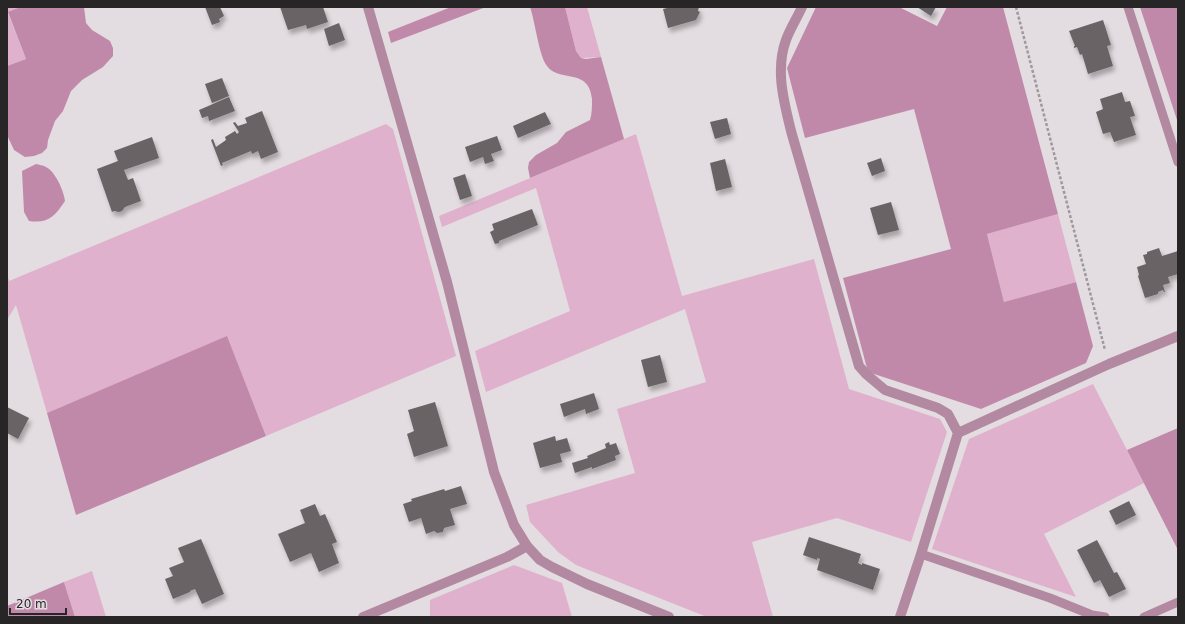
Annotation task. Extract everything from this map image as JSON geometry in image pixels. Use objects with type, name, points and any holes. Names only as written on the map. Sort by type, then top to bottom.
[{"type":"street","points":[[368,7],[447,282],[494,472],[514,525],[527,546],[540,560],[587,584],[669,617]]},
{"type":"street","points":[[802,7],[786,40],[782,57],[781,77],[784,101],[791,131],[859,366],[885,390],[938,408],[948,414],[958,433],[900,617]]},
{"type":"street","points":[[958,433],[1109,364],[1178,336]]},
{"type":"street","points":[[363,617],[507,557],[527,546]]},
{"type":"lane","points":[[1128,7],[1178,162]]},
{"type":"lane","points":[[921,554],[1050,598],[1092,615],[1105,617]]},
{"type":"lane","points":[[1144,617],[1178,602]]},
{"type":"path","points":[[1016,7],[1109,364]]},
{"type":"shaded area","points":[[7,7],[21,7],[8,13],[26,59],[7,66]]},
{"type":"shaded area","points":[[21,7],[84,7],[86,23],[92,30],[110,41],[113,48],[113,56],[103,67],[82,80],[71,91],[63,111],[55,121],[48,140],[47,148],[42,153],[25,157],[14,150],[7,135],[7,66],[26,59],[8,12]]},
{"type":"shaded area","points":[[451,7],[486,7],[391,43],[388,32]]},
{"type":"shaded area","points":[[530,7],[565,7],[576,51],[581,58],[586,59],[601,57],[624,139],[530,178],[528,168],[529,162],[536,155],[557,143],[566,132],[590,120],[592,112],[592,99],[590,89],[580,79],[559,74],[552,71],[547,66],[539,47]]},
{"type":"shaded area","points":[[565,7],[587,7],[601,57],[581,58],[576,51]]},
{"type":"shaded area","points":[[816,7],[899,7],[937,26],[947,7],[1003,7],[1058,214],[987,234],[1004,302],[1076,282],[1093,346],[1086,363],[981,409],[868,372],[843,278],[951,249],[914,109],[805,138],[787,68]]},
{"type":"shaded area","points":[[1140,7],[1178,7],[1178,123]]},
{"type":"shaded area","points":[[386,124],[393,129],[456,356],[266,436],[227,337],[47,413],[16,305],[7,320],[7,274],[9,281]]},
{"type":"shaded area","points":[[636,134],[682,296],[814,259],[849,389],[940,419],[947,432],[911,542],[837,518],[752,542],[773,617],[707,617],[576,565],[558,552],[530,522],[526,505],[635,473],[617,409],[706,382],[685,309],[486,392],[475,351],[570,311],[536,188],[442,227],[439,216]]},
{"type":"shaded area","points":[[36,164],[45,166],[53,173],[61,187],[65,201],[58,211],[50,218],[36,222],[29,221],[24,212],[22,171]]},
{"type":"shaded area","points":[[1058,214],[1076,282],[1004,302],[987,234]]},
{"type":"shaded area","points":[[227,336],[266,436],[76,515],[47,413]]},
{"type":"shaded area","points":[[1093,384],[1144,483],[1044,534],[1076,597],[932,549],[969,439]]},
{"type":"shaded area","points":[[1178,428],[1178,550],[1127,450]]},
{"type":"shaded area","points":[[514,565],[562,583],[572,617],[430,617],[430,600]]},
{"type":"shaded area","points":[[92,571],[106,617],[75,617],[64,582]]},
{"type":"shaded area","points":[[64,582],[75,617],[7,617],[7,606]]},
{"type":"building","points":[[205,7],[220,7],[224,16],[219,19],[220,22],[212,25]]},
{"type":"building","points":[[280,7],[323,7],[328,22],[307,29],[306,25],[288,30]]},
{"type":"building","points":[[671,7],[699,7],[698,11],[700,12],[696,20],[668,28],[663,9]]},
{"type":"building","points":[[917,7],[936,7],[931,16]]},
{"type":"building","points":[[1103,20],[1111,45],[1107,46],[1113,66],[1088,74],[1082,54],[1080,55],[1077,47],[1074,48],[1075,46],[1069,31]]},
{"type":"building","points":[[339,23],[345,40],[329,46],[324,29]]},
{"type":"building","points":[[222,78],[229,96],[212,103],[205,84]]},
{"type":"building","points":[[1122,92],[1125,102],[1130,101],[1135,116],[1130,117],[1136,135],[1114,142],[1110,132],[1103,134],[1096,112],[1103,109],[1100,99]]},
{"type":"building","points":[[229,97],[235,111],[209,121],[208,116],[202,118],[199,110]]},
{"type":"building","points":[[262,111],[278,152],[261,159],[258,151],[252,154],[251,151],[222,163],[223,165],[221,166],[211,140],[213,139],[216,147],[226,140],[225,137],[235,131],[237,134],[239,132],[233,123],[235,122],[238,126],[247,123],[245,118]]},
{"type":"building","points":[[545,112],[551,124],[518,138],[513,126]]},
{"type":"building","points":[[727,118],[731,134],[715,139],[710,122]]},
{"type":"building","points":[[497,136],[502,150],[491,154],[494,161],[485,164],[483,157],[470,162],[465,147]]},
{"type":"building","points":[[152,137],[159,158],[124,170],[128,180],[133,178],[141,201],[125,207],[122,211],[112,212],[97,169],[118,161],[114,151]]},
{"type":"building","points":[[881,158],[885,171],[872,176],[867,163]]},
{"type":"building","points":[[725,159],[732,187],[716,191],[710,163]]},
{"type":"building","points":[[465,174],[472,196],[460,200],[453,178]]},
{"type":"building","points":[[891,202],[899,230],[878,235],[870,208]]},
{"type":"building","points":[[532,209],[538,225],[495,244],[490,232],[494,230],[492,224]]},
{"type":"building","points":[[1159,248],[1162,256],[1178,251],[1178,274],[1168,277],[1170,283],[1163,285],[1165,292],[1163,290],[1158,292],[1158,294],[1145,298],[1138,276],[1137,267],[1146,264],[1143,255]]},
{"type":"building","points":[[660,355],[667,382],[648,387],[641,360]]},
{"type":"building","points":[[594,393],[599,409],[586,414],[585,409],[564,417],[560,404]]},
{"type":"building","points":[[435,402],[448,446],[414,457],[407,434],[414,431],[408,410]]},
{"type":"building","points":[[7,407],[29,418],[18,439],[7,433]]},
{"type":"building","points":[[555,436],[556,441],[567,438],[571,451],[560,454],[562,462],[540,468],[533,443]]},
{"type":"building","points":[[609,442],[610,445],[616,443],[620,454],[615,456],[616,460],[592,469],[592,467],[575,473],[572,463],[588,458],[587,456],[606,448],[605,444]]},
{"type":"building","points":[[461,486],[467,504],[450,509],[455,525],[444,528],[443,532],[437,533],[434,531],[426,534],[421,518],[409,522],[403,504],[412,501],[411,499],[444,489],[445,491]]},
{"type":"building","points":[[1129,501],[1136,515],[1116,525],[1109,511]]},
{"type":"building","points":[[315,504],[320,516],[325,514],[337,542],[332,544],[339,563],[319,572],[311,553],[290,562],[278,534],[305,523],[300,510]]},
{"type":"building","points":[[809,537],[861,554],[858,563],[880,569],[873,590],[817,570],[820,559],[817,558],[817,560],[803,555]]},
{"type":"building","points":[[201,539],[224,594],[202,604],[195,589],[173,599],[165,579],[173,576],[169,568],[184,562],[178,548]]},
{"type":"building","points":[[1097,540],[1114,573],[1117,572],[1126,589],[1109,597],[1100,580],[1094,583],[1077,550]]}]
